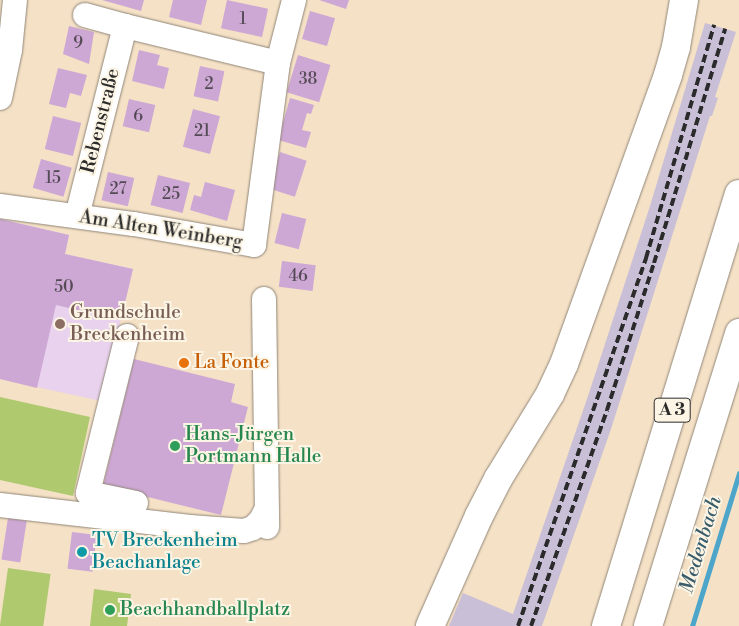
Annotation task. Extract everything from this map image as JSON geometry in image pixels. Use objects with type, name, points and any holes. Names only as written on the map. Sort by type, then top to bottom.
[{"type":"main road","points":[[430,626],[479,516],[498,479],[550,394],[564,364],[668,75],[676,48],[684,0]]},
{"type":"main road","name":"A 3","points":[[606,626],[739,194]]},
{"type":"main road","name":"A 3","points":[[648,626],[739,334]]},
{"type":"street","points":[[0,98],[10,50],[15,0]]},
{"type":"street","name":"Am Alten Weinberg","points":[[0,206],[77,216],[254,245],[278,63],[294,0]]},
{"type":"street","points":[[85,15],[278,63]]},
{"type":"street","name":"Rebenstraße","points":[[77,216],[125,26]]},
{"type":"street","points":[[0,506],[190,527],[244,531],[253,528],[261,520],[267,521],[264,298]]},
{"type":"street","points":[[127,336],[88,493],[136,503]]},
{"type":"shaded area","points":[[705,23],[736,32],[715,97],[718,98],[712,116],[710,116],[611,429],[542,626],[449,626],[463,593],[513,614],[589,393],[650,206]]},
{"type":"shaded area","name":"Grundschule Breckenheim","points":[[0,219],[69,235],[65,254],[133,269],[101,401],[0,379]]},
{"type":"green space","points":[[0,397],[90,417],[73,496],[0,480]]},
{"type":"green space","points":[[8,568],[51,574],[43,626],[0,626]]},
{"type":"green space","name":"Beachhandballplatz","points":[[94,589],[131,594],[127,626],[90,626]]},
{"type":"building","points":[[102,0],[144,0],[141,11]]},
{"type":"building","points":[[173,0],[207,0],[201,25],[169,17]]},
{"type":"building","points":[[227,0],[268,9],[262,37],[221,28]]},
{"type":"building","points":[[319,0],[349,0],[346,9]]},
{"type":"building","points":[[310,11],[335,18],[327,46],[302,39]]},
{"type":"building","points":[[69,26],[94,32],[89,64],[63,54]]},
{"type":"building","points":[[139,50],[160,55],[157,65],[169,68],[164,89],[132,81]]},
{"type":"building","points":[[298,55],[331,65],[319,102],[287,92]]},
{"type":"building","points":[[200,66],[224,71],[218,102],[194,96]]},
{"type":"building","points":[[58,68],[87,75],[81,96],[70,93],[66,108],[49,104]]},
{"type":"building","points":[[290,98],[314,105],[311,114],[307,113],[302,130],[311,132],[306,148],[278,140]]},
{"type":"building","points":[[129,99],[155,105],[149,132],[123,126]]},
{"type":"building","points":[[193,109],[220,116],[210,154],[183,147]]},
{"type":"building","points":[[53,116],[81,123],[73,156],[45,149]]},
{"type":"building","points":[[280,152],[307,161],[295,197],[268,188]]},
{"type":"building","points":[[41,159],[72,168],[63,197],[33,188]]},
{"type":"building","points":[[108,172],[134,178],[128,206],[101,200]]},
{"type":"building","points":[[158,175],[190,183],[183,213],[151,205]]},
{"type":"building","points":[[205,182],[235,190],[227,221],[190,210],[194,195],[201,197]]},
{"type":"building","points":[[282,213],[306,219],[299,249],[275,243]]},
{"type":"building","name":"Grundschule Breckenheim","points":[[0,219],[69,235],[65,254],[133,269],[121,320],[56,305],[37,388],[0,379]]},
{"type":"building","points":[[282,261],[316,265],[313,291],[279,287]]},
{"type":"building","name":"Hans-Jürgen Portmann Halle","points":[[134,359],[235,384],[231,402],[248,407],[221,515],[103,486]]},
{"type":"building","points":[[8,518],[27,521],[20,562],[1,559]]},
{"type":"building","name":"TV Breckenheim Beachanlage","points":[[72,532],[97,535],[92,572],[67,569]]},
{"type":"waterway","name":"Medenbach","points":[[692,626],[739,473]]},
{"type":"railway","points":[[518,626],[646,258],[714,25]]},
{"type":"railway","points":[[531,626],[607,410],[725,29]]},
{"type":"place","name":"Grundschule Breckenheim","points":[[60,324]]},
{"type":"place","name":"La Fonte","points":[[184,363]]},
{"type":"place","name":"Hans-Jürgen Portmann Halle","points":[[175,446]]},
{"type":"place","name":"TV Breckenheim Beachanlage","points":[[82,552]]},
{"type":"place","name":"Beachhandballplatz","points":[[110,610]]}]
